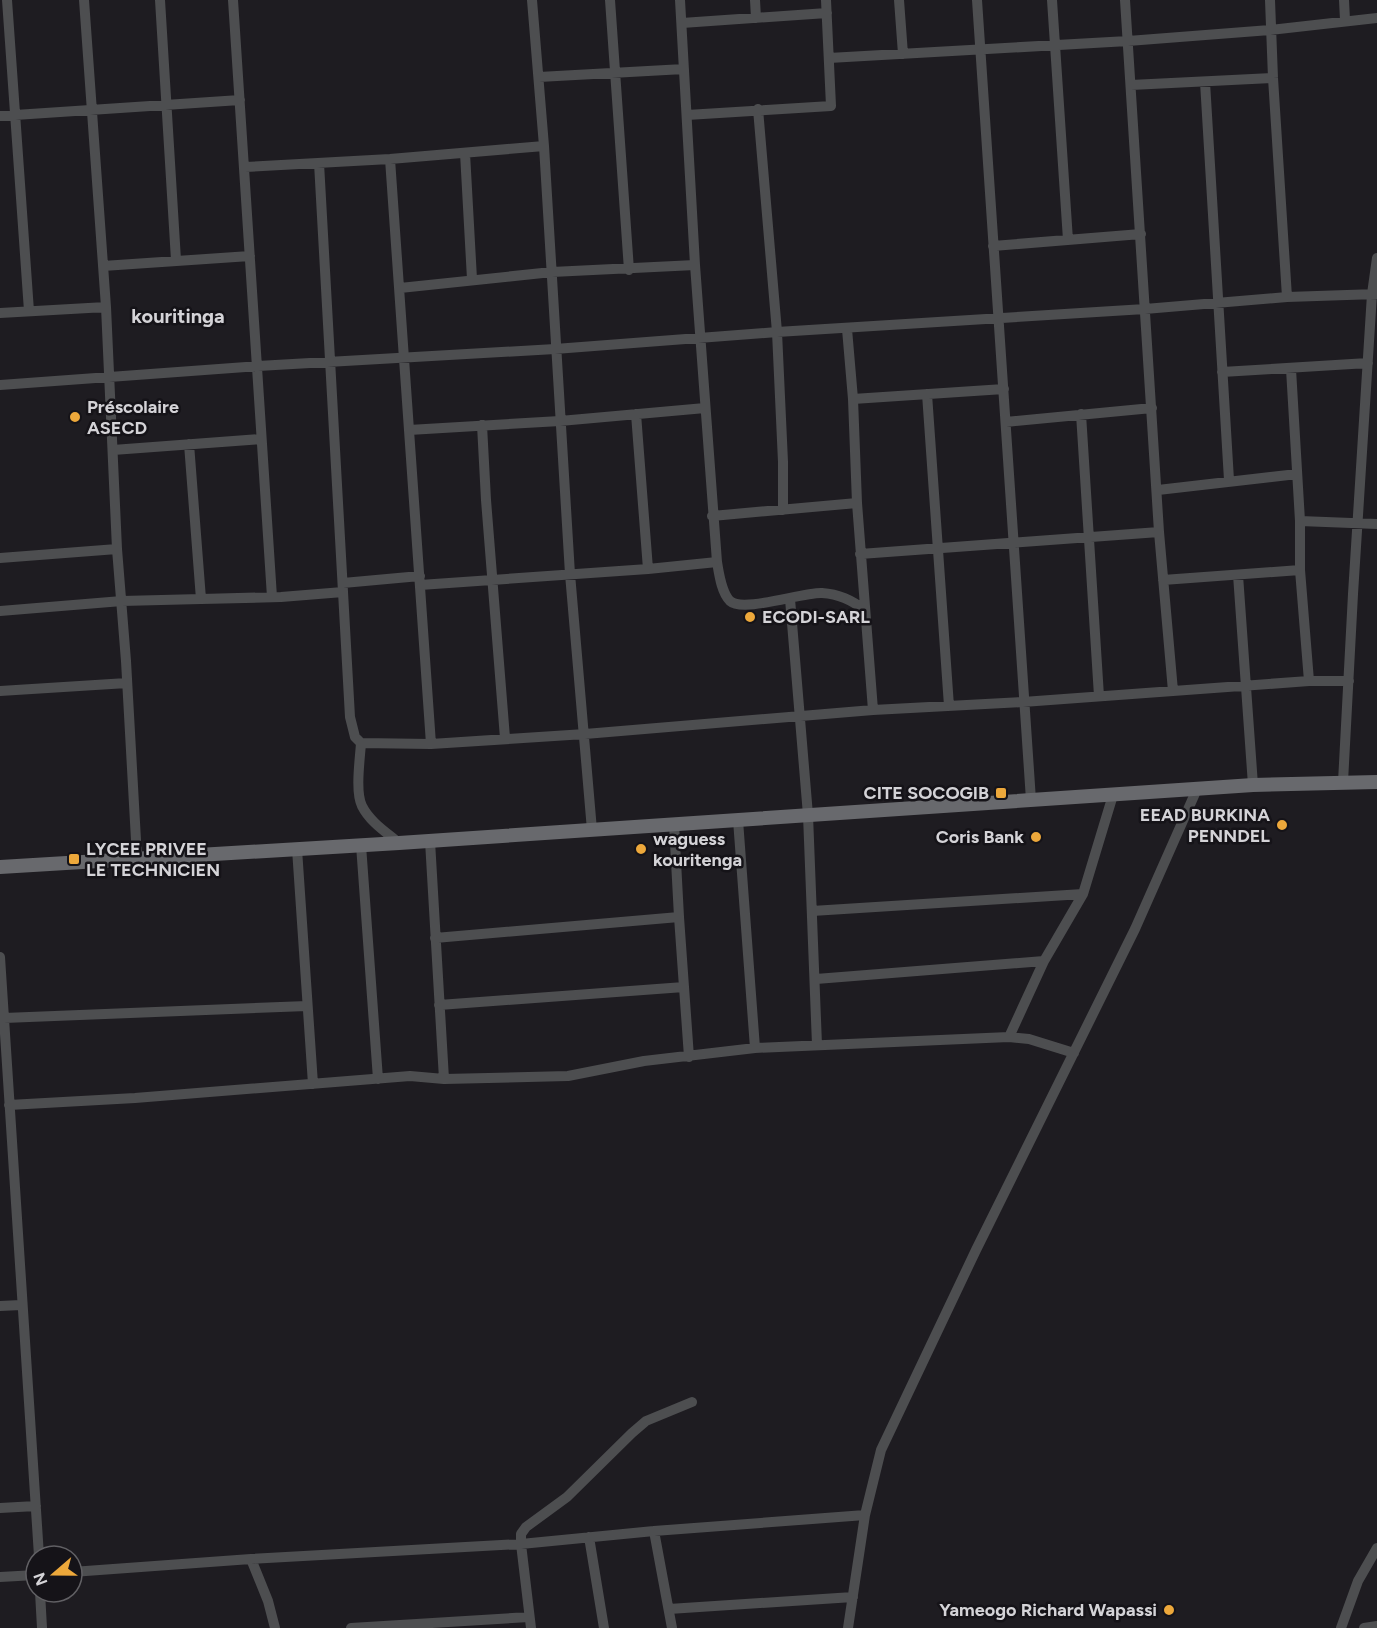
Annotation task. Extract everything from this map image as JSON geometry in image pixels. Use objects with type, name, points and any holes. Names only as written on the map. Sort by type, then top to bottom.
[{"type":"street","points":[[7,0],[29,311]]},
{"type":"street","points":[[84,0],[111,378],[117,549],[137,858]]},
{"type":"street","points":[[160,0],[177,260]]},
{"type":"street","points":[[234,0],[272,597]]},
{"type":"street","points":[[532,0],[544,146],[570,574],[592,830]]},
{"type":"street","points":[[610,0],[629,270]]},
{"type":"street","points":[[680,0],[712,516],[717,561],[726,594],[730,601],[736,604],[790,599],[811,594],[832,594],[845,597],[865,610]]},
{"type":"street","points":[[755,0],[756,18]]},
{"type":"street","points":[[687,115],[831,106],[826,0]]},
{"type":"street","points":[[899,0],[903,54]]},
{"type":"street","points":[[977,0],[1031,800]]},
{"type":"street","points":[[1052,0],[1068,240]]},
{"type":"street","points":[[1125,0],[1159,531],[1173,691]]},
{"type":"street","points":[[1270,0],[1287,297]]},
{"type":"street","points":[[1344,0],[1345,21]]},
{"type":"street","points":[[682,23],[827,13]]},
{"type":"street","points":[[829,58],[1128,41],[1270,30],[1377,18]]},
{"type":"street","points":[[539,77],[684,69]]},
{"type":"street","points":[[1131,85],[1273,78]]},
{"type":"street","points":[[1205,82],[1230,480]]},
{"type":"street","points":[[0,116],[240,100]]},
{"type":"street","points":[[758,109],[777,332],[783,510]]},
{"type":"street","points":[[245,167],[390,159],[544,146]]},
{"type":"street","points":[[465,153],[472,279]]},
{"type":"street","points":[[390,159],[431,744]]},
{"type":"street","points":[[319,163],[351,717],[355,737],[361,743],[431,744],[585,734],[800,715],[1023,702],[1309,681],[1349,681]]},
{"type":"street","points":[[993,246],[1141,234]]},
{"type":"street","points":[[103,266],[250,256]]},
{"type":"street","points":[[1343,782],[1353,594],[1377,258]]},
{"type":"street","points":[[400,288],[552,272],[695,266]]},
{"type":"street","points":[[0,385],[332,361],[555,349],[777,332],[999,319],[1287,297],[1375,294]]},
{"type":"street","points":[[0,314],[106,307]]},
{"type":"street","points":[[847,329],[853,399],[856,503],[873,710]]},
{"type":"street","points":[[1222,372],[1368,363]]},
{"type":"street","points":[[1291,369],[1300,521],[1300,570],[1309,681]]},
{"type":"street","points":[[853,399],[1004,389]]},
{"type":"street","points":[[927,394],[949,706]]},
{"type":"street","points":[[409,430],[560,421],[705,408]]},
{"type":"street","points":[[1006,422],[1152,408]]},
{"type":"street","points":[[636,414],[648,569]]},
{"type":"street","points":[[1081,414],[1099,696]]},
{"type":"street","points":[[482,425],[505,738]]},
{"type":"street","points":[[113,450],[261,439]]},
{"type":"street","points":[[189,444],[201,598]]},
{"type":"street","points":[[1158,490],[1296,474]]},
{"type":"street","points":[[712,516],[856,503]]},
{"type":"street","points":[[1300,521],[1377,524]]},
{"type":"street","points":[[860,554],[1014,544],[1159,531]]},
{"type":"street","points":[[0,558],[117,549]]},
{"type":"street","points":[[0,611],[122,601],[272,597],[420,581],[493,579],[648,569],[717,561]]},
{"type":"street","points":[[1163,579],[1300,570]]},
{"type":"street","points":[[1238,574],[1253,785]]},
{"type":"street","points":[[790,599],[808,815],[817,1045]]},
{"type":"street","points":[[0,691],[127,683]]},
{"type":"street","points":[[361,743],[359,796],[362,806],[376,825],[399,843]]},
{"type":"street","points":[[0,867],[430,841],[1253,785],[1377,782]]},
{"type":"street","points":[[848,1628],[865,1515],[881,1450],[976,1250],[1139,919],[1197,789]]},
{"type":"street","points":[[1009,1037],[1044,961],[1083,894],[1113,795]]},
{"type":"street","points":[[738,820],[755,1048]]},
{"type":"street","points":[[674,824],[689,1057]]},
{"type":"street","points":[[430,841],[444,1080]]},
{"type":"street","points":[[361,845],[378,1079]]},
{"type":"street","points":[[297,849],[313,1084]]},
{"type":"street","points":[[812,911],[1083,894]]},
{"type":"street","points":[[435,938],[679,917]]},
{"type":"street","points":[[0,957],[38,1544]]},
{"type":"street","points":[[816,979],[1044,961]]},
{"type":"street","points":[[439,1005],[684,987]]},
{"type":"street","points":[[4,1018],[307,1006]]},
{"type":"street","points":[[9,1105],[410,1076],[444,1080],[568,1076],[644,1061],[755,1048],[1009,1037],[1029,1039],[1074,1053]]},
{"type":"street","points":[[0,1176],[13,1175]]},
{"type":"street","points":[[0,1306],[21,1305]]},
{"type":"street","points":[[351,1628],[530,1622],[521,1544],[521,1534],[526,1527],[567,1497],[646,1422],[692,1402]]},
{"type":"street","points":[[0,1508],[36,1506]]},
{"type":"street","points":[[84,1571],[521,1544],[865,1515]]},
{"type":"street","points":[[654,1531],[672,1628]]},
{"type":"street","points":[[589,1538],[604,1628]]},
{"type":"street","points":[[1341,1628],[1358,1581],[1377,1548]]},
{"type":"street","points":[[251,1559],[268,1601],[275,1628]]},
{"type":"street","points":[[0,1577],[24,1576]]},
{"type":"street","points":[[669,1609],[853,1597]]},
{"type":"street","points":[[41,1604],[42,1628]]},
{"type":"street","points":[[1364,1628],[1377,1626]]},
{"type":"place","name":"Préscolaire ASECD","points":[[75,417]]},
{"type":"place","name":"ECODI-SARL","points":[[750,617]]},
{"type":"place","name":"CITE SOCOGIB","points":[[1001,793]]},
{"type":"place","name":"EEAD BURKINA PENNDEL","points":[[1282,825]]},
{"type":"place","name":"Coris Bank","points":[[1036,837]]},
{"type":"place","name":"waguess kouritenga","points":[[641,849]]},
{"type":"place","name":"LYCEE PRIVEE LE TECHNICIEN","points":[[74,859]]},
{"type":"place","name":"Yameogo Richard Wapassi","points":[[1169,1610]]},
{"type":"district","name":"kouritinga","points":[[178,316]]}]
